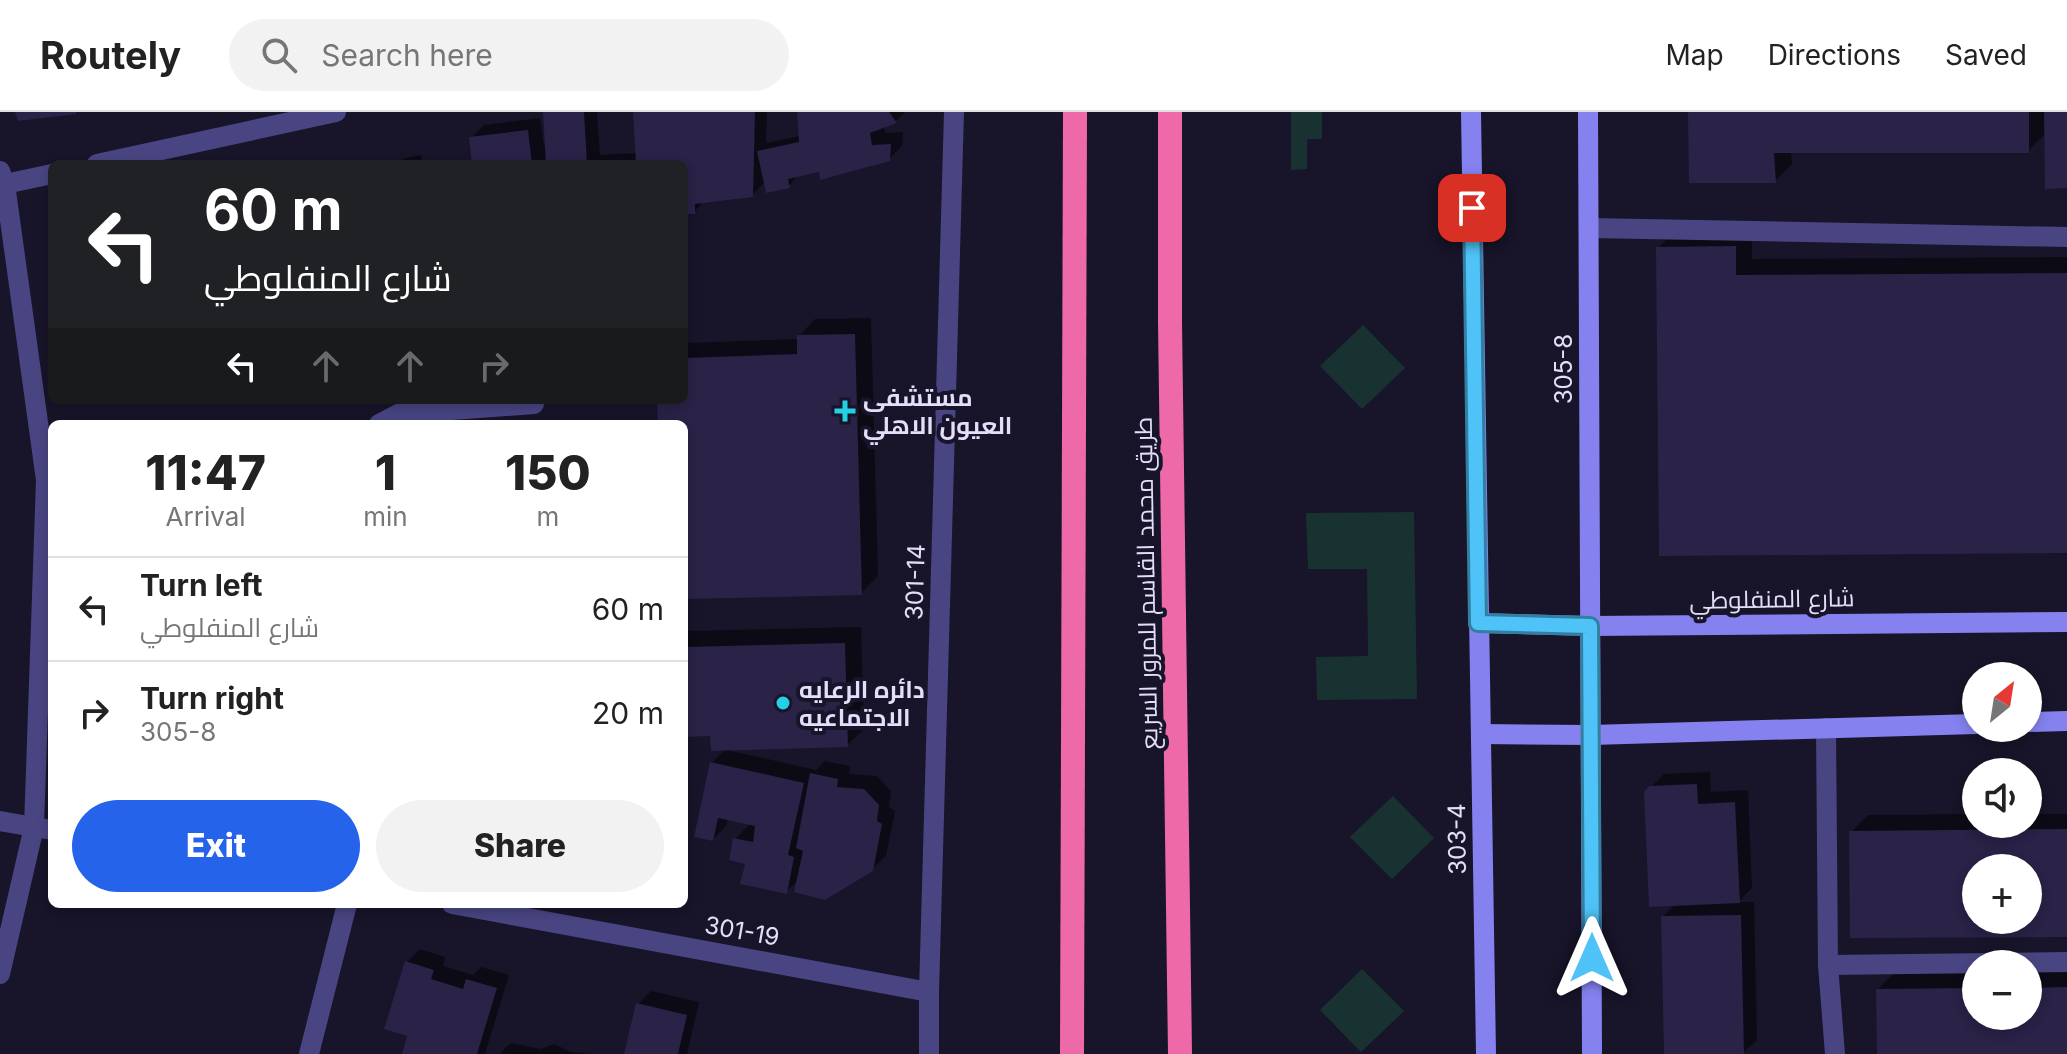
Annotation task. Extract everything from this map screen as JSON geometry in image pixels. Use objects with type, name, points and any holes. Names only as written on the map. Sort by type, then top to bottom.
[{"type":"highway","points":[[1072,1054],[1075,112]]},
{"type":"highway","name":"طريق محمد القاسم للمرور السريع","points":[[1170,112],[1180,1054]]},
{"type":"street","points":[[115,160],[336,112]]},
{"type":"street","name":"301-14","points":[[929,1054],[954,112]]},
{"type":"street","points":[[1471,112],[1478,623]]},
{"type":"street","name":"305-8","points":[[1588,112],[1590,626]]},
{"type":"street","points":[[48,174],[2,177],[48,491]]},
{"type":"street","points":[[1589,228],[2067,237]]},
{"type":"street","points":[[387,420],[398,414],[534,404]]},
{"type":"street","points":[[0,974],[43,829],[48,552]]},
{"type":"street","name":"شارع المنفلوطي","points":[[1478,623],[1590,626],[2067,622]]},
{"type":"street","name":"303-4","points":[[1478,623],[1486,1054]]},
{"type":"street","points":[[1590,626],[1592,1054]]},
{"type":"street","points":[[2042,722],[2067,721]]},
{"type":"street","points":[[1482,734],[1591,735],[1962,724]]},
{"type":"street","points":[[1826,728],[1828,965],[1835,1054]]},
{"type":"street","points":[[0,821],[43,829]]},
{"type":"street","points":[[309,1054],[346,908]]},
{"type":"street","name":"301-19","points":[[474,908],[929,992]]},
{"type":"street","points":[[1828,965],[2067,962]]},
{"type":"green space","points":[[1291,112],[1322,112],[1322,139],[1307,139],[1307,169],[1291,170]]},
{"type":"green space","points":[[1363,325],[1405,368],[1362,409],[1320,366]]},
{"type":"green space","points":[[1414,512],[1417,699],[1317,700],[1316,657],[1368,656],[1367,569],[1308,569],[1306,513]]},
{"type":"green space","points":[[1393,796],[1434,838],[1392,879],[1350,837]]},
{"type":"green space","points":[[1362,969],[1404,1011],[1361,1052],[1320,1010]]},
{"type":"building","points":[[15,112],[76,112],[76,114],[18,121]]},
{"type":"building","points":[[543,112],[584,112],[587,160],[546,160]]},
{"type":"building","points":[[633,112],[755,112],[753,197],[695,204],[695,214],[688,214],[688,160],[636,160]]},
{"type":"building","points":[[797,112],[889,112],[897,123],[870,133],[872,145],[891,144],[890,161],[820,180],[819,172],[788,179],[790,188],[766,193],[757,151],[799,142]]},
{"type":"building","points":[[1688,112],[2029,112],[2029,153],[1774,153],[1776,183],[1689,183]]},
{"type":"building","points":[[2044,112],[2067,112],[2067,188],[2045,189]]},
{"type":"building","points":[[528,130],[532,160],[472,160],[469,137]]},
{"type":"building","points":[[1736,246],[1736,275],[2067,273],[2067,553],[1659,556],[1656,247]]},
{"type":"building","points":[[855,334],[862,595],[688,599],[688,420],[658,420],[657,404],[688,404],[688,358],[797,354],[797,335]]},
{"type":"building","points":[[845,643],[848,747],[711,751],[710,736],[688,737],[688,647]]},
{"type":"building","points":[[710,762],[804,783],[788,855],[794,857],[787,894],[740,884],[745,864],[729,860],[733,838],[753,842],[755,826],[718,818],[713,841],[694,837]]},
{"type":"building","points":[[810,773],[838,779],[837,787],[864,789],[879,805],[877,821],[882,824],[873,871],[825,900],[794,892],[803,851],[796,848]]},
{"type":"building","points":[[1697,784],[1698,804],[1735,802],[1740,903],[1649,907],[1644,792],[1649,786]]},
{"type":"building","points":[[2042,829],[2067,829],[2067,937],[1850,938],[1849,831],[1962,830],[1962,838],[2042,838]]},
{"type":"building","points":[[1741,915],[1744,1054],[1664,1054],[1661,916]]},
{"type":"building","points":[[405,961],[434,970],[431,979],[463,989],[466,979],[497,988],[477,1054],[402,1054],[407,1036],[384,1029]]},
{"type":"building","points":[[2067,987],[2067,1054],[1877,1054],[1876,989],[1962,988],[1962,1030],[2042,1030],[2042,988]]},
{"type":"building","points":[[636,1003],[687,1015],[678,1054],[624,1054]]},
{"type":"place","name":"مستشفى العيون الاهلي","points":[[845,411]]},
{"type":"place","name":"دائره الرعايه الاجتماعيه","points":[[783,703]]},
{"type":"route","points":[[1472,208],[1478,623],[1590,626],[1592,958]]}]
